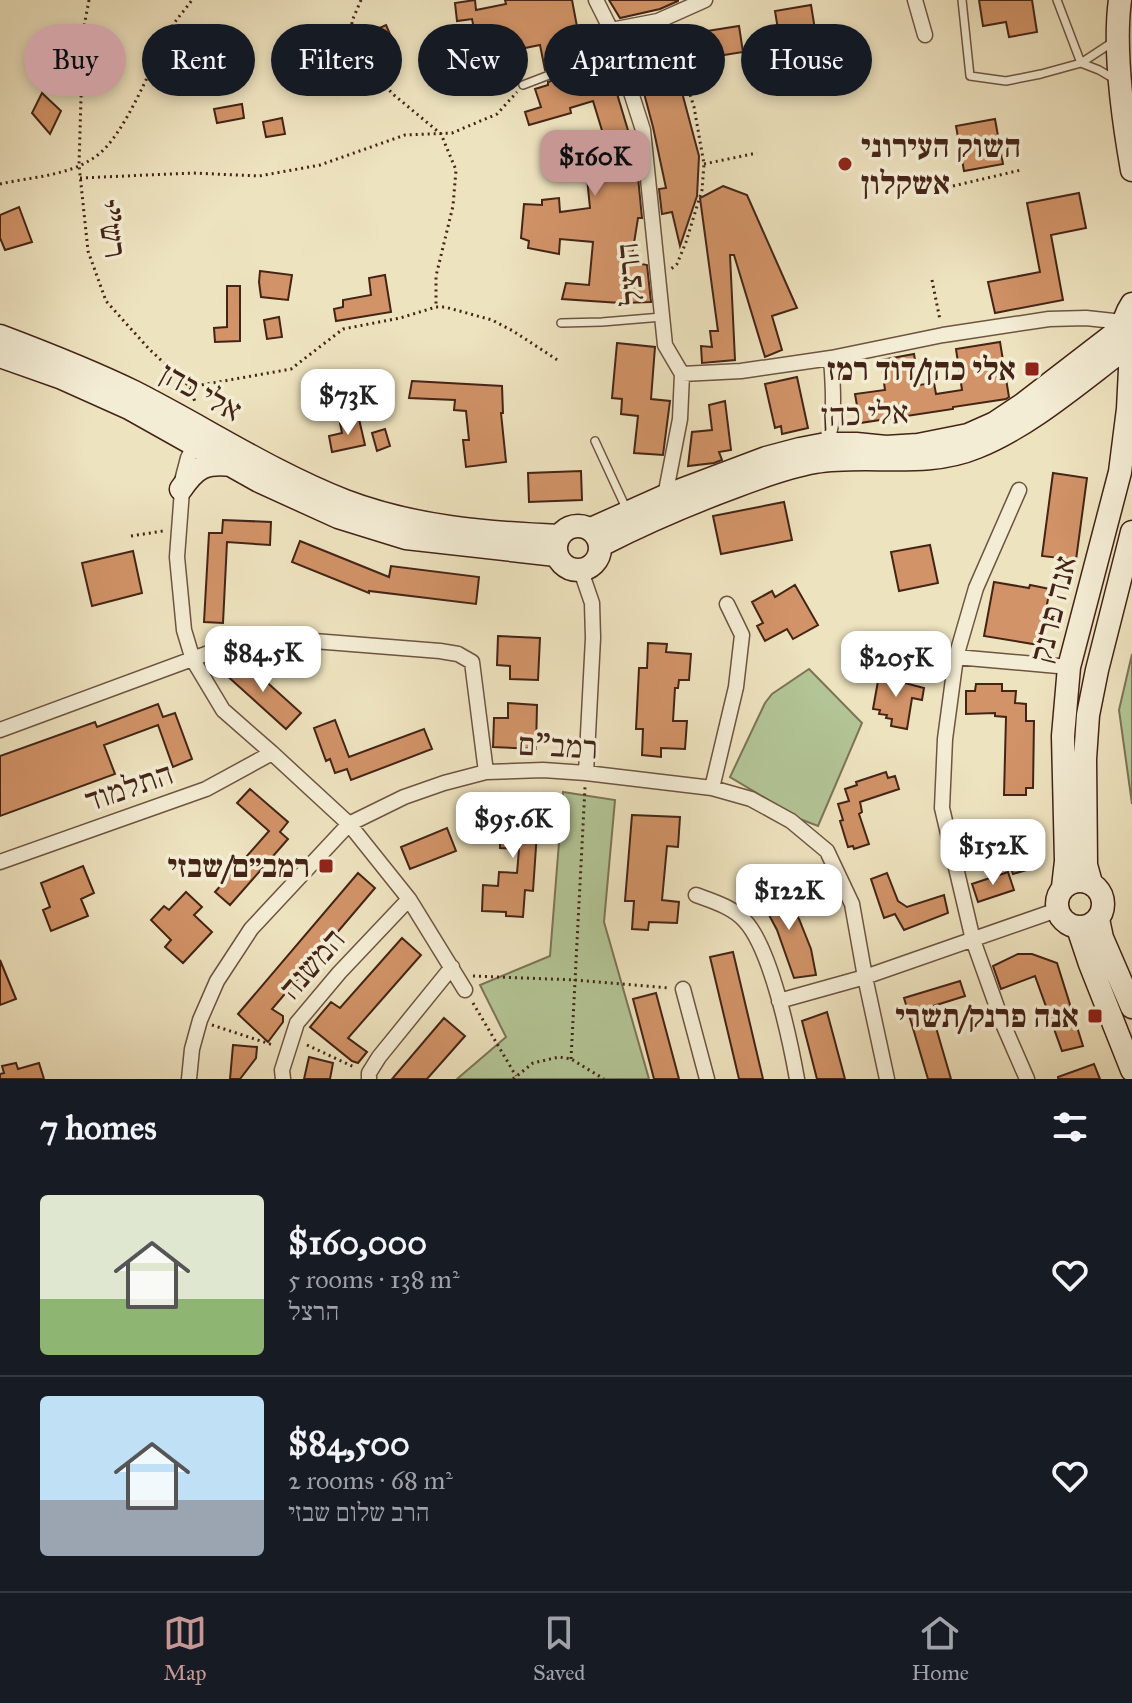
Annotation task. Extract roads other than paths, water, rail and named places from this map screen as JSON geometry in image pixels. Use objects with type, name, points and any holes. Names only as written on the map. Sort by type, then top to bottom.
[{"type":"street","name":"הרצל","points":[[596,0],[608,24]]},
{"type":"street","points":[[642,24],[658,21],[705,0]]},
{"type":"street","points":[[915,0],[925,35]]},
{"type":"street","points":[[1118,4],[1121,83],[1131,162]]},
{"type":"street","name":"הרצל","points":[[632,96],[643,130],[665,345],[682,374],[680,419],[665,496]]},
{"type":"street","name":"אלי כהן","points":[[682,374],[741,371],[831,358],[943,335],[1049,319],[1086,318],[1128,333]]},
{"type":"street","name":"אלי כהן","points":[[596,537],[628,512],[766,458],[826,444],[918,445],[968,435],[995,423],[1128,333]]},
{"type":"street","name":"אלי כהן","points":[[596,537],[814,462],[844,459],[924,460],[951,456],[977,447],[1030,418],[1128,333]]},
{"type":"street","name":"אנה פרנק","points":[[1063,887],[1066,861],[1063,736],[1069,667],[1120,472],[1128,409],[1128,333]]},
{"type":"street","name":"אלי כהן","points":[[0,336],[133,391],[199,437],[232,465],[259,481],[338,517],[406,538],[558,545]]},
{"type":"street","name":"אלי כהן","points":[[0,356],[62,378],[346,501],[406,520],[512,534],[558,545]]},
{"type":"street","points":[[826,444],[833,404],[831,358]]},
{"type":"street","points":[[199,437],[188,458],[181,489],[177,557],[184,630],[193,660],[223,710],[349,824],[409,899],[465,990]]},
{"type":"street","points":[[181,489],[189,477],[202,467],[232,465]]},
{"type":"street","points":[[1019,490],[976,588],[956,657],[945,739],[942,808],[973,940],[1003,1024],[1027,1079]]},
{"type":"street","points":[[577,526],[596,537],[601,551],[596,562],[581,571],[563,565],[558,545],[570,527],[577,526]]},
{"type":"street","name":"אנה פרנק","points":[[1091,883],[1086,865],[1085,759],[1088,715],[1132,532]]},
{"type":"street","points":[[581,571],[592,603],[593,638],[586,773]]},
{"type":"street","points":[[712,788],[736,687],[742,635],[727,604]]},
{"type":"street","points":[[0,730],[225,646],[249,638],[276,638],[458,654],[472,662],[486,772]]},
{"type":"street","points":[[956,657],[1069,667]]},
{"type":"street","name":"התלמוד","points":[[0,862],[206,789],[272,753]]},
{"type":"street","name":"רמב\"ם","points":[[189,1079],[192,1049],[200,1020],[217,981],[251,929],[349,824],[404,797],[444,783],[486,772],[543,770],[712,788],[751,799],[791,821],[827,851],[852,904],[887,1079]]},
{"type":"street","points":[[1088,923],[1103,906],[1101,893],[1091,883],[1076,881],[1063,887],[1057,897],[1057,910],[1064,922],[1088,923],[1102,938],[1132,1007]]},
{"type":"street","points":[[696,895],[721,904],[744,920],[760,943],[779,1001],[797,1079]]},
{"type":"street","name":"המשנה","points":[[283,1079],[282,1070],[297,1023],[409,899]]},
{"type":"street","points":[[779,1001],[865,977],[1057,910]]},
{"type":"street","points":[[1088,923],[1132,1070]]},
{"type":"street","points":[[369,1076],[379,1057],[454,972]]},
{"type":"street","points":[[683,989],[707,1079]]},
{"type":"lane","points":[[962,0],[970,76],[1006,81],[1081,63],[1118,39]]},
{"type":"lane","points":[[1057,0],[1081,63],[1121,83]]},
{"type":"lane","points":[[561,323],[662,317]]},
{"type":"lane","points":[[595,441],[628,512]]},
{"type":"place","name":"השוק העירוני אשקלון","points":[[845,164]]},
{"type":"place","name":"אלי כהן/דוד רמז","points":[[1032,369]]},
{"type":"place","name":"רמב״ם/שבזי","points":[[326,866]]},
{"type":"place","name":"אנה פרנק/תשרי","points":[[1095,1016]]}]
